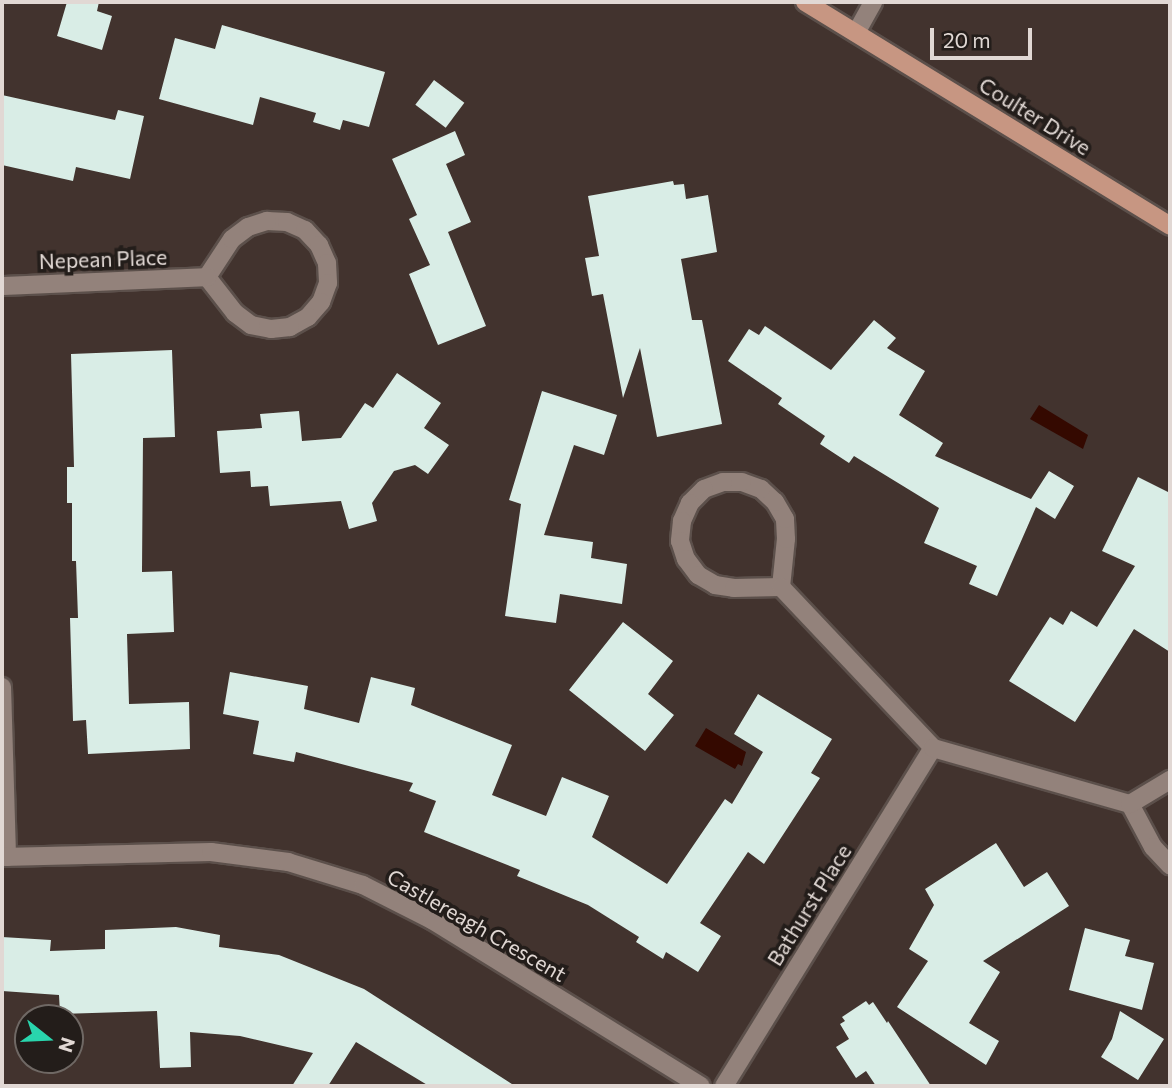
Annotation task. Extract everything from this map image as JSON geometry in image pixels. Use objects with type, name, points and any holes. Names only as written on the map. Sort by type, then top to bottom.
[{"type":"main road","name":"Coulter Drive","points":[[805,2],[1170,226]]},
{"type":"street","points":[[856,33],[873,2]]},
{"type":"street","points":[[267,220],[287,222],[305,230],[319,245],[327,263],[328,283],[321,302],[308,317],[290,327],[271,330],[251,324],[235,313],[207,277],[232,239],[248,227],[267,220]]},
{"type":"street","name":"Nepean Place","points":[[2,286],[207,277]]},
{"type":"street","points":[[781,587],[786,539],[785,519],[775,502],[761,489],[742,482],[723,482],[704,489],[690,503],[682,521],[680,541],[686,559],[698,575],[715,585],[734,588],[781,587],[933,748],[1130,804],[1153,847],[1170,865]]},
{"type":"street","points":[[2,687],[4,857]]},
{"type":"street","name":"Bathurst Place","points":[[724,1086],[933,748]]},
{"type":"street","points":[[1130,804],[1170,780]]},
{"type":"street","name":"Castlereagh Crescent","points":[[4,857],[211,852],[288,862],[363,885],[432,920],[701,1086]]},
{"type":"shaded area","points":[[1039,405],[1088,435],[1083,449],[1030,419]]},
{"type":"shaded area","points":[[706,728],[746,752],[742,766],[738,764],[735,769],[695,746]]},
{"type":"building","points":[[67,2],[99,2],[97,11],[112,16],[102,50],[57,36]]},
{"type":"building","points":[[222,25],[385,72],[369,127],[343,120],[340,130],[313,122],[316,113],[260,97],[253,125],[159,99],[175,38],[215,49]]},
{"type":"building","points":[[434,80],[464,103],[446,128],[415,105]]},
{"type":"building","points":[[2,95],[115,120],[118,110],[144,116],[130,179],[76,167],[73,181],[2,165]]},
{"type":"building","points":[[455,131],[465,155],[446,164],[471,222],[448,232],[486,326],[438,345],[409,274],[430,265],[409,219],[417,215],[392,159]]},
{"type":"building","points":[[673,181],[674,185],[684,184],[686,199],[708,195],[717,252],[681,259],[692,320],[702,320],[722,424],[657,437],[640,348],[623,398],[603,294],[592,296],[585,258],[599,256],[588,196]]},
{"type":"building","points":[[874,320],[896,338],[887,348],[925,371],[899,415],[943,443],[935,456],[1031,499],[1049,471],[1074,486],[1055,519],[1036,507],[997,596],[969,584],[977,566],[924,543],[939,508],[854,456],[849,463],[820,444],[825,436],[778,404],[782,398],[728,361],[749,329],[759,335],[765,326],[831,370]]},
{"type":"building","points":[[172,350],[175,437],[143,438],[142,572],[172,571],[174,632],[127,634],[129,704],[189,702],[190,749],[88,754],[86,720],[73,721],[70,618],[78,618],[76,561],[72,561],[72,503],[67,503],[67,467],[74,467],[71,354]]},
{"type":"building","points":[[397,373],[441,403],[424,428],[449,445],[428,474],[415,465],[394,471],[372,503],[377,521],[349,529],[341,501],[270,506],[268,486],[251,487],[250,471],[220,473],[217,431],[262,428],[260,414],[299,411],[302,441],[341,438],[365,403],[373,408]]},
{"type":"building","points":[[542,391],[617,415],[604,455],[574,445],[544,535],[593,542],[591,558],[627,564],[622,604],[560,594],[556,623],[505,616],[521,504],[509,500]]},
{"type":"building","points":[[1138,477],[1170,493],[1170,652],[1134,629],[1075,722],[1009,681],[1050,617],[1063,625],[1071,611],[1097,627],[1135,566],[1102,551]]},
{"type":"building","points":[[623,622],[673,661],[648,694],[674,715],[645,751],[569,690]]},
{"type":"building","points":[[230,672],[308,686],[304,709],[359,723],[371,677],[415,688],[411,705],[512,745],[492,795],[546,816],[562,777],[609,796],[592,837],[667,884],[725,799],[732,804],[763,752],[734,734],[758,694],[832,739],[811,773],[820,778],[764,864],[748,852],[700,923],[721,936],[698,972],[666,952],[663,959],[636,942],[639,937],[588,905],[517,876],[520,870],[424,832],[436,801],[409,791],[413,783],[296,752],[294,762],[253,754],[259,721],[223,714]]},
{"type":"building","points":[[996,843],[1024,887],[1047,872],[1069,906],[983,961],[1000,972],[969,1023],[999,1041],[986,1065],[897,1007],[928,961],[909,949],[934,905],[925,889]]},
{"type":"building","points":[[176,927],[220,935],[219,947],[279,955],[364,989],[515,1086],[429,1086],[356,1042],[328,1086],[292,1086],[313,1053],[240,1036],[190,1032],[191,1067],[160,1068],[157,1011],[84,1013],[84,1004],[59,1004],[59,995],[2,991],[2,937],[51,940],[50,951],[105,949],[105,930]]},
{"type":"building","points":[[1085,928],[1130,940],[1125,956],[1154,963],[1142,1010],[1069,990]]},
{"type":"building","points":[[866,1001],[869,1005],[873,1002],[887,1023],[888,1021],[931,1086],[876,1086],[866,1071],[856,1078],[836,1047],[849,1039],[840,1024],[845,1021],[842,1017]]},
{"type":"building","points":[[1120,1011],[1164,1039],[1138,1080],[1101,1057],[1112,1039]]}]
